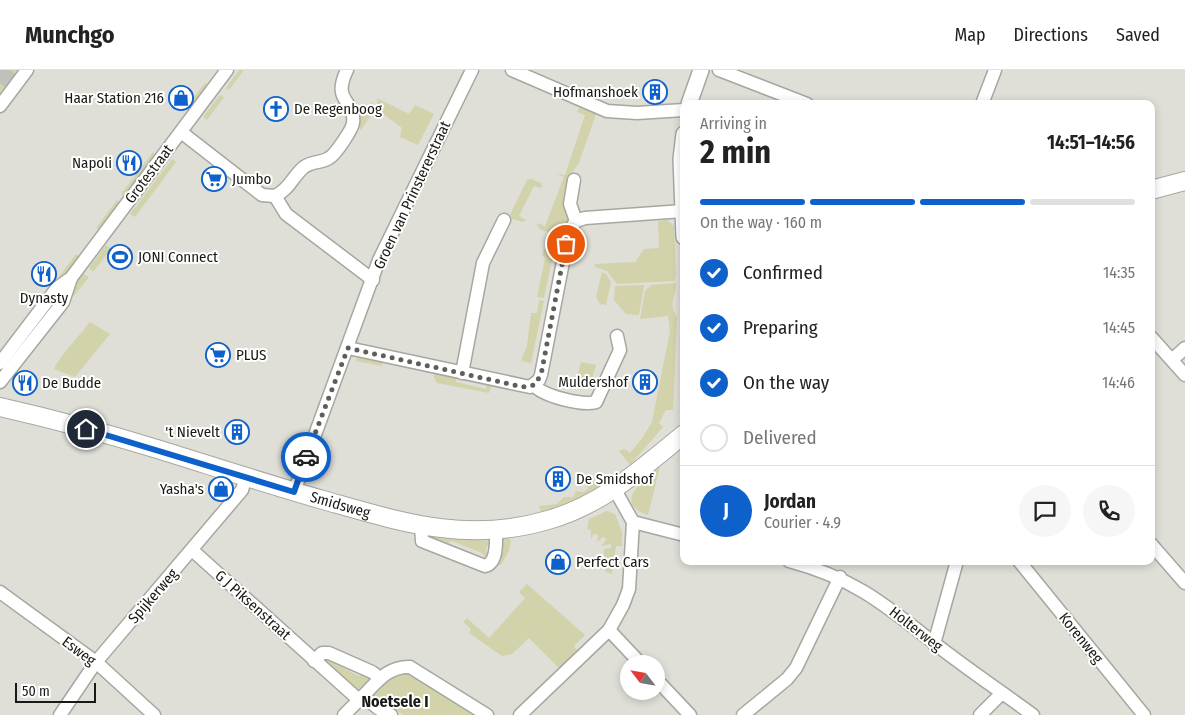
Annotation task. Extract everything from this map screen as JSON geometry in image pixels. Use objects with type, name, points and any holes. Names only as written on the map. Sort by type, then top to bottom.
[{"type":"main road","points":[[1155,189],[1185,181]]},
{"type":"main road","name":"Smidsweg","points":[[0,407],[118,437],[294,492],[421,526],[472,532],[496,530],[550,520],[581,508],[615,490],[680,437]]},
{"type":"main road","name":"Smidsweg","points":[[636,474],[669,434],[680,425]]},
{"type":"street","points":[[0,106],[28,70]]},
{"type":"street","name":"Grotestraat","points":[[0,382],[57,288],[71,278],[227,70]]},
{"type":"street","points":[[181,132],[262,195],[275,196],[291,184],[306,165],[332,156],[352,128],[352,110],[341,93],[342,81],[347,70]]},
{"type":"street","name":"Groen van Prinstererstraat","points":[[294,492],[379,260],[472,70]]},
{"type":"street","points":[[512,70],[600,109],[636,113],[680,110]]},
{"type":"street","points":[[690,100],[701,70]]},
{"type":"street","points":[[719,70],[797,100]]},
{"type":"street","points":[[984,100],[995,70]]},
{"type":"street","points":[[574,180],[570,204],[576,220]]},
{"type":"street","points":[[275,196],[286,214],[373,280]]},
{"type":"street","points":[[348,348],[523,387],[534,385],[541,375],[569,231],[576,220],[680,211]]},
{"type":"street","points":[[462,373],[483,263],[504,220]]},
{"type":"street","points":[[534,385],[546,395],[586,403],[596,402],[620,350],[617,336]]},
{"type":"street","name":"Grotestraat","points":[[0,363],[28,337]]},
{"type":"street","points":[[1155,341],[1173,359],[1185,375]]},
{"type":"street","points":[[1173,359],[1185,348]]},
{"type":"street","name":"Spijkerweg","points":[[60,715],[96,662],[242,490],[246,477]]},
{"type":"street","points":[[520,715],[609,630],[617,619],[629,589],[634,522],[615,490]]},
{"type":"street","points":[[634,522],[680,534]]},
{"type":"street","points":[[421,526],[422,541],[485,566],[492,560],[497,545],[496,530]]},
{"type":"street","points":[[1155,549],[1185,583]]},
{"type":"street","name":"G J Piksenstraat","points":[[192,550],[314,661],[361,698],[392,715]]},
{"type":"street","name":"Holterweg","points":[[802,565],[840,577],[857,586],[900,615],[934,644],[1033,715]]},
{"type":"street","points":[[934,644],[956,565]]},
{"type":"street","name":"Korenweg","points":[[1022,565],[1144,715]]},
{"type":"street","points":[[743,715],[787,679],[796,668],[840,577]]},
{"type":"street","name":"Esweg","points":[[0,592],[96,662],[154,715]]},
{"type":"street","points":[[609,630],[633,655]]},
{"type":"street","points":[[314,661],[322,653],[329,653],[372,672],[380,678]]},
{"type":"street","points":[[344,715],[380,678],[399,666],[410,667],[487,715]]},
{"type":"street","points":[[665,689],[690,715]]},
{"type":"street","points":[[980,715],[1002,692]]},
{"type":"green space","points":[[0,70],[23,70],[0,100]]},
{"type":"green space","points":[[239,70],[244,70],[229,90],[226,88]]},
{"type":"green space","points":[[205,83],[208,86],[191,109],[186,107]]},
{"type":"green space","points":[[220,95],[224,97],[207,120],[203,117]]},
{"type":"green space","points":[[377,98],[409,114],[415,105],[434,114],[418,145],[400,137],[402,128],[378,110]]},
{"type":"green space","points":[[372,101],[375,110],[360,131],[360,111],[370,107]]},
{"type":"green space","points":[[580,106],[596,114],[579,163],[571,174],[565,192],[565,203],[570,219],[563,235],[559,237],[540,229],[537,225],[538,223],[545,226],[564,177],[556,174],[565,175],[585,115],[577,112]]},
{"type":"green space","points":[[153,152],[156,155],[123,196],[121,194]]},
{"type":"green space","points":[[172,159],[176,162],[135,217],[130,214]]},
{"type":"green space","points":[[531,179],[541,183],[542,186],[541,188],[534,186],[519,216],[526,220],[523,222],[512,219],[510,215],[527,180]]},
{"type":"green space","points":[[117,200],[120,204],[101,230],[96,228]]},
{"type":"green space","points":[[667,220],[674,226],[676,277],[674,281],[617,284],[607,271],[595,267],[595,264],[635,262],[644,249],[659,248],[658,221]]},
{"type":"green space","points":[[554,244],[560,248],[561,257],[553,255],[544,298],[537,297],[545,258],[542,255],[544,249],[552,252]]},
{"type":"green space","points":[[106,245],[111,249],[93,272],[89,268]]},
{"type":"green space","points":[[76,254],[79,257],[61,282],[55,282]]},
{"type":"green space","points":[[602,272],[606,274],[611,282],[606,305],[601,304],[601,306],[596,297]]},
{"type":"green space","points":[[82,273],[89,277],[74,296],[72,295],[75,283]]},
{"type":"green space","points":[[676,283],[673,304],[677,317],[673,410],[666,410],[659,423],[663,427],[630,465],[619,451],[625,449],[630,453],[652,422],[670,331],[668,316],[640,319],[645,291],[651,285]]},
{"type":"green space","points":[[644,285],[639,315],[626,314],[614,300],[615,286]]},
{"type":"green space","points":[[539,300],[544,301],[531,363],[521,361],[527,346],[531,313],[537,313]]},
{"type":"green space","points":[[90,322],[110,334],[75,377],[54,369],[65,352]]},
{"type":"green space","points":[[358,355],[383,359],[382,366],[356,361]]},
{"type":"green space","points":[[581,362],[596,365],[589,389],[570,387],[574,386]]},
{"type":"green space","points":[[434,373],[447,376],[451,373],[457,374],[456,382],[486,389],[488,380],[492,385],[489,393],[437,383]]},
{"type":"green space","points":[[660,466],[648,515],[637,510],[632,504],[632,498],[634,491],[640,484]]},
{"type":"green space","points":[[592,479],[599,487],[570,502],[541,512],[539,506],[557,504],[564,497],[573,497],[576,491],[584,492],[588,488],[586,482]]},
{"type":"green space","points":[[607,511],[615,514],[622,532],[622,546],[616,546],[612,574],[605,571],[604,549],[611,548],[611,544],[601,546],[607,539],[603,537],[597,542],[598,535],[594,534],[591,539],[591,530],[587,529],[589,519]]},
{"type":"green space","points":[[425,537],[493,541],[486,548],[488,560],[481,559],[485,557],[482,553],[452,541],[441,546]]},
{"type":"green space","points":[[508,538],[511,541],[509,551],[501,565],[495,565],[501,539]]},
{"type":"green space","points":[[527,584],[585,635],[574,646],[578,651],[559,668],[529,638],[512,654],[502,656],[469,633],[471,629],[463,622],[467,618],[489,638],[525,598],[519,592]]},
{"type":"green space","points":[[325,659],[333,659],[333,662],[359,676],[364,674],[373,678],[356,691],[322,663]]},
{"type":"green space","points":[[411,671],[479,715],[404,715],[374,699],[373,692],[392,673]]},
{"type":"tunnel","points":[[0,83],[10,70]]},
{"type":"way so far","points":[[306,457],[348,348],[523,387],[534,385],[541,375],[566,244]]},
{"type":"place","name":"Hofmanshoek","points":[[655,92]]},
{"type":"place","name":"Haar Station 216","points":[[181,98]]},
{"type":"place","name":"De Regenboog","points":[[276,109]]},
{"type":"place","name":"Napoli","points":[[129,163]]},
{"type":"place","name":"Jumbo","points":[[214,179]]},
{"type":"place","name":"JONI Connect","points":[[120,257]]},
{"type":"place","name":"Dynasty","points":[[44,274]]},
{"type":"place","name":"PLUS","points":[[218,355]]},
{"type":"place","name":"Muldershof","points":[[645,382]]},
{"type":"place","name":"De Budde","points":[[25,383]]},
{"type":"place","name":"'t Nievelt","points":[[237,432]]},
{"type":"place","name":"De Smidshof","points":[[558,479]]},
{"type":"place","name":"Yasha's","points":[[221,489]]},
{"type":"place","name":"Perfect Cars","points":[[558,562]]},
{"type":"district","name":"Noetsele I","points":[[395,701]]},
{"type":"route","points":[[86,429],[158,449],[294,492],[306,457]]}]
